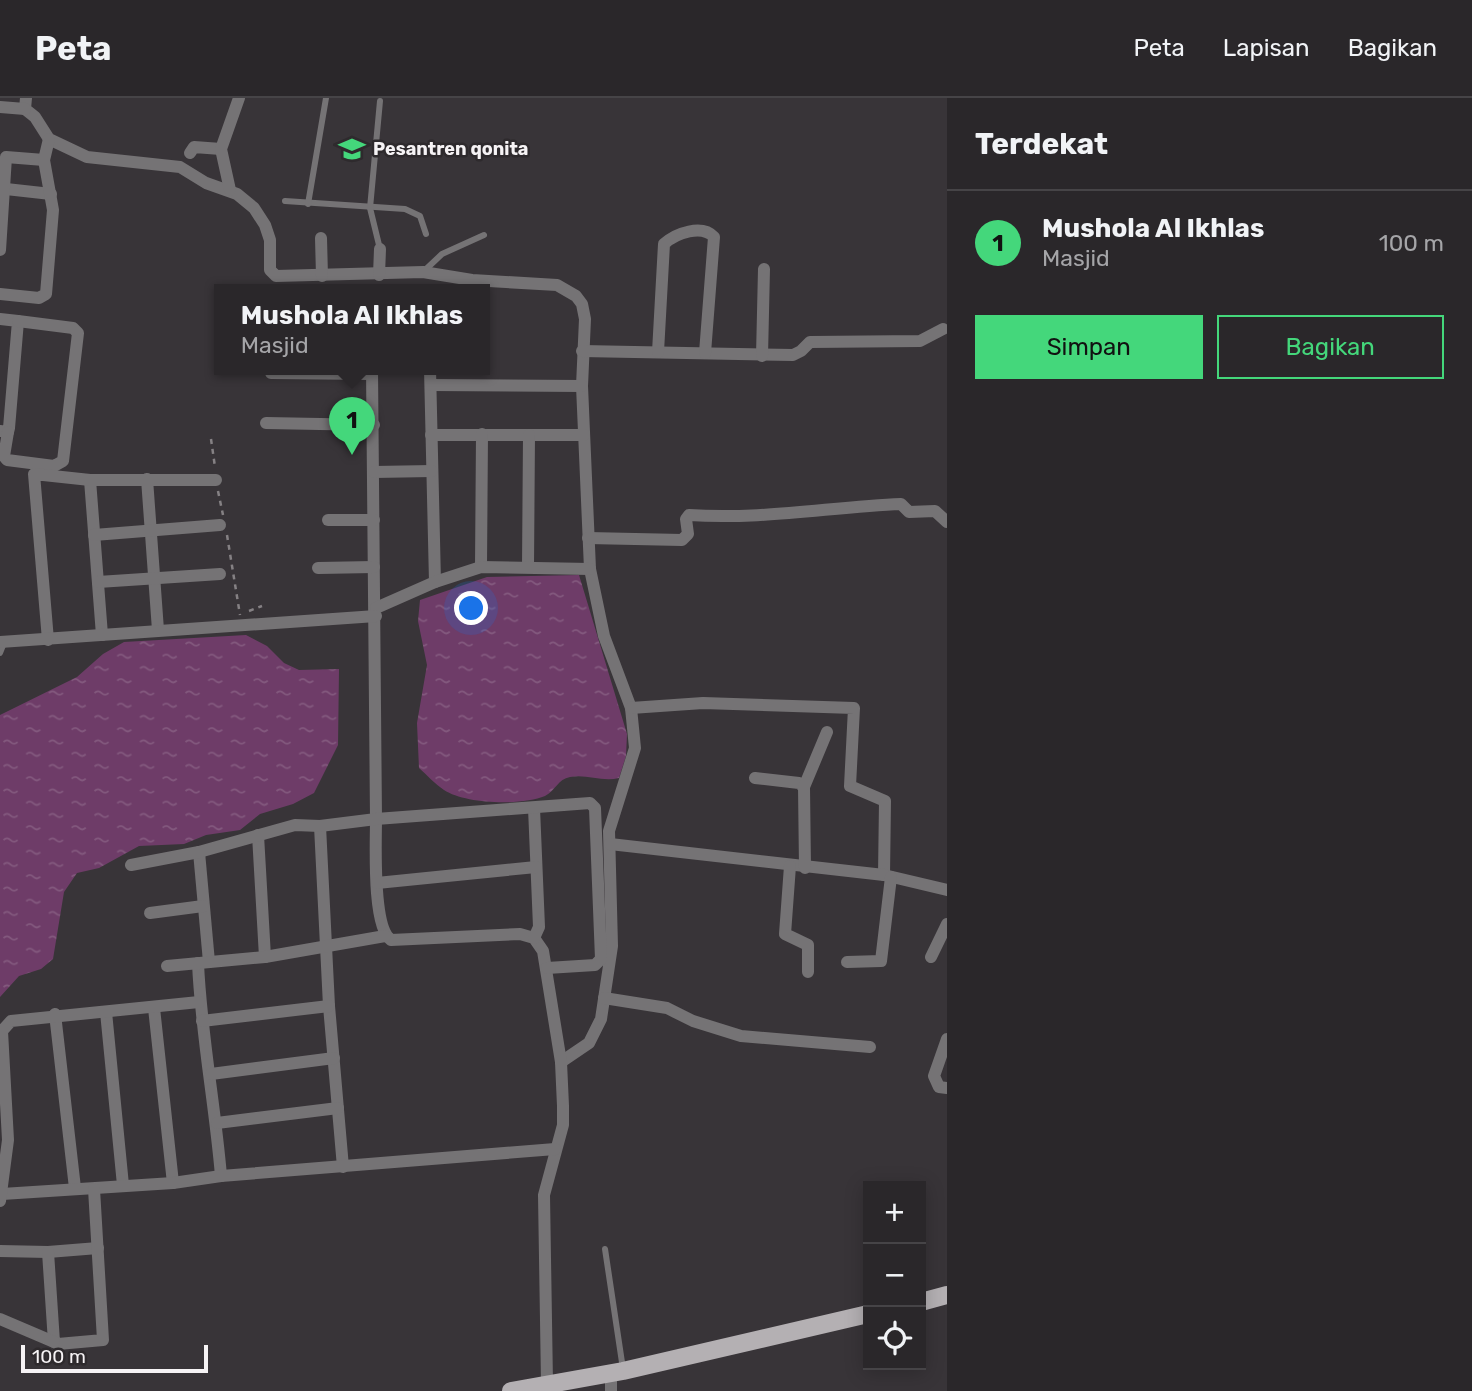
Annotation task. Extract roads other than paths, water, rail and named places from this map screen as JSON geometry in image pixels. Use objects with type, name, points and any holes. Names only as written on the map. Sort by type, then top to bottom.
[{"type":"main road","points":[[926,1301],[947,1295]]},
{"type":"main road","points":[[511,1391],[617,1372],[863,1315]]},
{"type":"street","points":[[230,190],[221,149],[239,98]]},
{"type":"street","points":[[0,107],[26,103],[49,139],[87,158],[180,167],[206,183],[230,190],[254,208],[265,226],[272,274],[371,280],[423,272],[472,280],[557,285],[582,304],[585,319],[582,386],[590,569],[604,636],[631,708],[633,758],[610,831],[612,946],[601,1019],[589,1043],[561,1062]]},
{"type":"street","points":[[0,294],[39,298],[46,294],[53,210],[44,160],[49,139]]},
{"type":"street","points":[[190,153],[194,147],[221,149]]},
{"type":"street","points":[[0,250],[6,157],[44,160]]},
{"type":"street","points":[[6,189],[51,194]]},
{"type":"street","points":[[659,352],[664,244],[673,236],[701,230],[714,237],[705,352]]},
{"type":"street","points":[[321,238],[322,276]]},
{"type":"street","points":[[371,280],[380,249]]},
{"type":"street","points":[[762,356],[764,269]]},
{"type":"street","points":[[0,319],[18,321],[73,328],[78,333],[63,461],[54,466],[7,460],[4,456],[4,432],[18,321]]},
{"type":"street","points":[[582,351],[705,352],[762,356],[798,354],[815,341],[926,340],[943,329]]},
{"type":"street","points":[[372,375],[377,883],[385,936]]},
{"type":"street","points":[[430,375],[435,582]]},
{"type":"street","points":[[430,385],[582,386]]},
{"type":"street","points":[[266,423],[374,425]]},
{"type":"street","points":[[481,566],[482,434]]},
{"type":"street","points":[[431,435],[584,435]]},
{"type":"street","points":[[528,567],[529,435]]},
{"type":"street","points":[[374,472],[432,471]]},
{"type":"street","points":[[48,640],[34,474],[90,480],[216,480]]},
{"type":"street","points":[[147,479],[158,630]]},
{"type":"street","points":[[90,480],[102,635]]},
{"type":"street","points":[[588,538],[682,540],[688,534],[686,519],[689,515],[753,517],[848,506],[901,504],[909,512],[934,511],[947,522]]},
{"type":"street","points":[[328,520],[374,520]]},
{"type":"street","points":[[94,535],[223,523]]},
{"type":"street","points":[[1,646],[376,612],[435,582],[481,566],[590,569]]},
{"type":"street","points":[[318,568],[374,568]]},
{"type":"street","points":[[98,582],[220,574]]},
{"type":"street","points":[[631,708],[704,703],[854,708],[850,786],[885,802],[887,876],[881,961],[847,962]]},
{"type":"street","points":[[804,868],[804,788],[827,732]]},
{"type":"street","points":[[755,778],[799,783],[804,788]]},
{"type":"street","points":[[131,865],[199,852],[295,825],[320,826],[376,819],[590,803],[595,808],[601,959],[595,965],[547,968]]},
{"type":"street","points":[[534,808],[539,927],[534,938]]},
{"type":"street","points":[[320,826],[329,1006],[343,1167]]},
{"type":"street","points":[[258,835],[265,957]]},
{"type":"street","points":[[610,844],[887,876],[947,891]]},
{"type":"street","points":[[199,852],[204,963],[199,1002],[211,1074],[221,1176]]},
{"type":"street","points":[[790,866],[785,934],[808,945],[808,972]]},
{"type":"street","points":[[377,883],[536,867]]},
{"type":"street","points":[[150,913],[203,906]]},
{"type":"street","points":[[931,957],[947,924]]},
{"type":"street","points":[[167,966],[265,957],[385,936],[391,940],[520,934],[534,938],[543,951],[547,968],[561,1062],[563,1125],[544,1195],[547,1383]]},
{"type":"street","points":[[604,998],[667,1008],[702,1024],[741,1035],[870,1048]]},
{"type":"street","points":[[199,1002],[154,1008],[55,1014],[11,1021],[2,1031],[8,1140],[1,1172],[1,1198],[75,1188],[94,1189],[555,1149]]},
{"type":"street","points":[[202,1021],[329,1006]]},
{"type":"street","points":[[154,1008],[173,1182]]},
{"type":"street","points":[[106,1012],[123,1185]]},
{"type":"street","points":[[55,1014],[75,1188]]},
{"type":"street","points":[[947,1039],[934,1076],[939,1087],[947,1088]]},
{"type":"street","points":[[211,1074],[334,1058]]},
{"type":"street","points":[[217,1123],[338,1108]]},
{"type":"street","points":[[0,1319],[54,1342],[103,1339],[94,1189]]},
{"type":"street","points":[[0,1251],[48,1252],[98,1248]]},
{"type":"street","points":[[48,1252],[54,1342]]},
{"type":"street","points":[[611,1391],[617,1372]]},
{"type":"lane","points":[[308,204],[326,98]]},
{"type":"lane","points":[[380,100],[370,208],[380,249]]},
{"type":"lane","points":[[285,201],[415,212],[420,216],[426,234]]},
{"type":"lane","points":[[423,272],[442,254],[484,235]]},
{"type":"lane","points":[[605,1249],[617,1372]]},
{"type":"water","points":[[579,575],[627,734],[626,756],[619,778],[570,777],[562,780],[545,796],[508,802],[479,801],[444,790],[419,768],[417,723],[427,665],[418,621],[420,600],[487,577]]},
{"type":"water","points":[[246,635],[267,646],[284,663],[299,670],[339,669],[338,745],[314,793],[293,804],[260,814],[240,830],[206,835],[184,844],[139,846],[99,868],[77,873],[64,892],[53,959],[41,969],[19,976],[0,997],[0,715],[77,677],[103,654],[124,642]]},
{"type":"place","name":"Pesantren qonita","points":[[352,149]]},
{"type":"place","name":"Mushola Al Ikhlas","points":[[352,455]]}]
